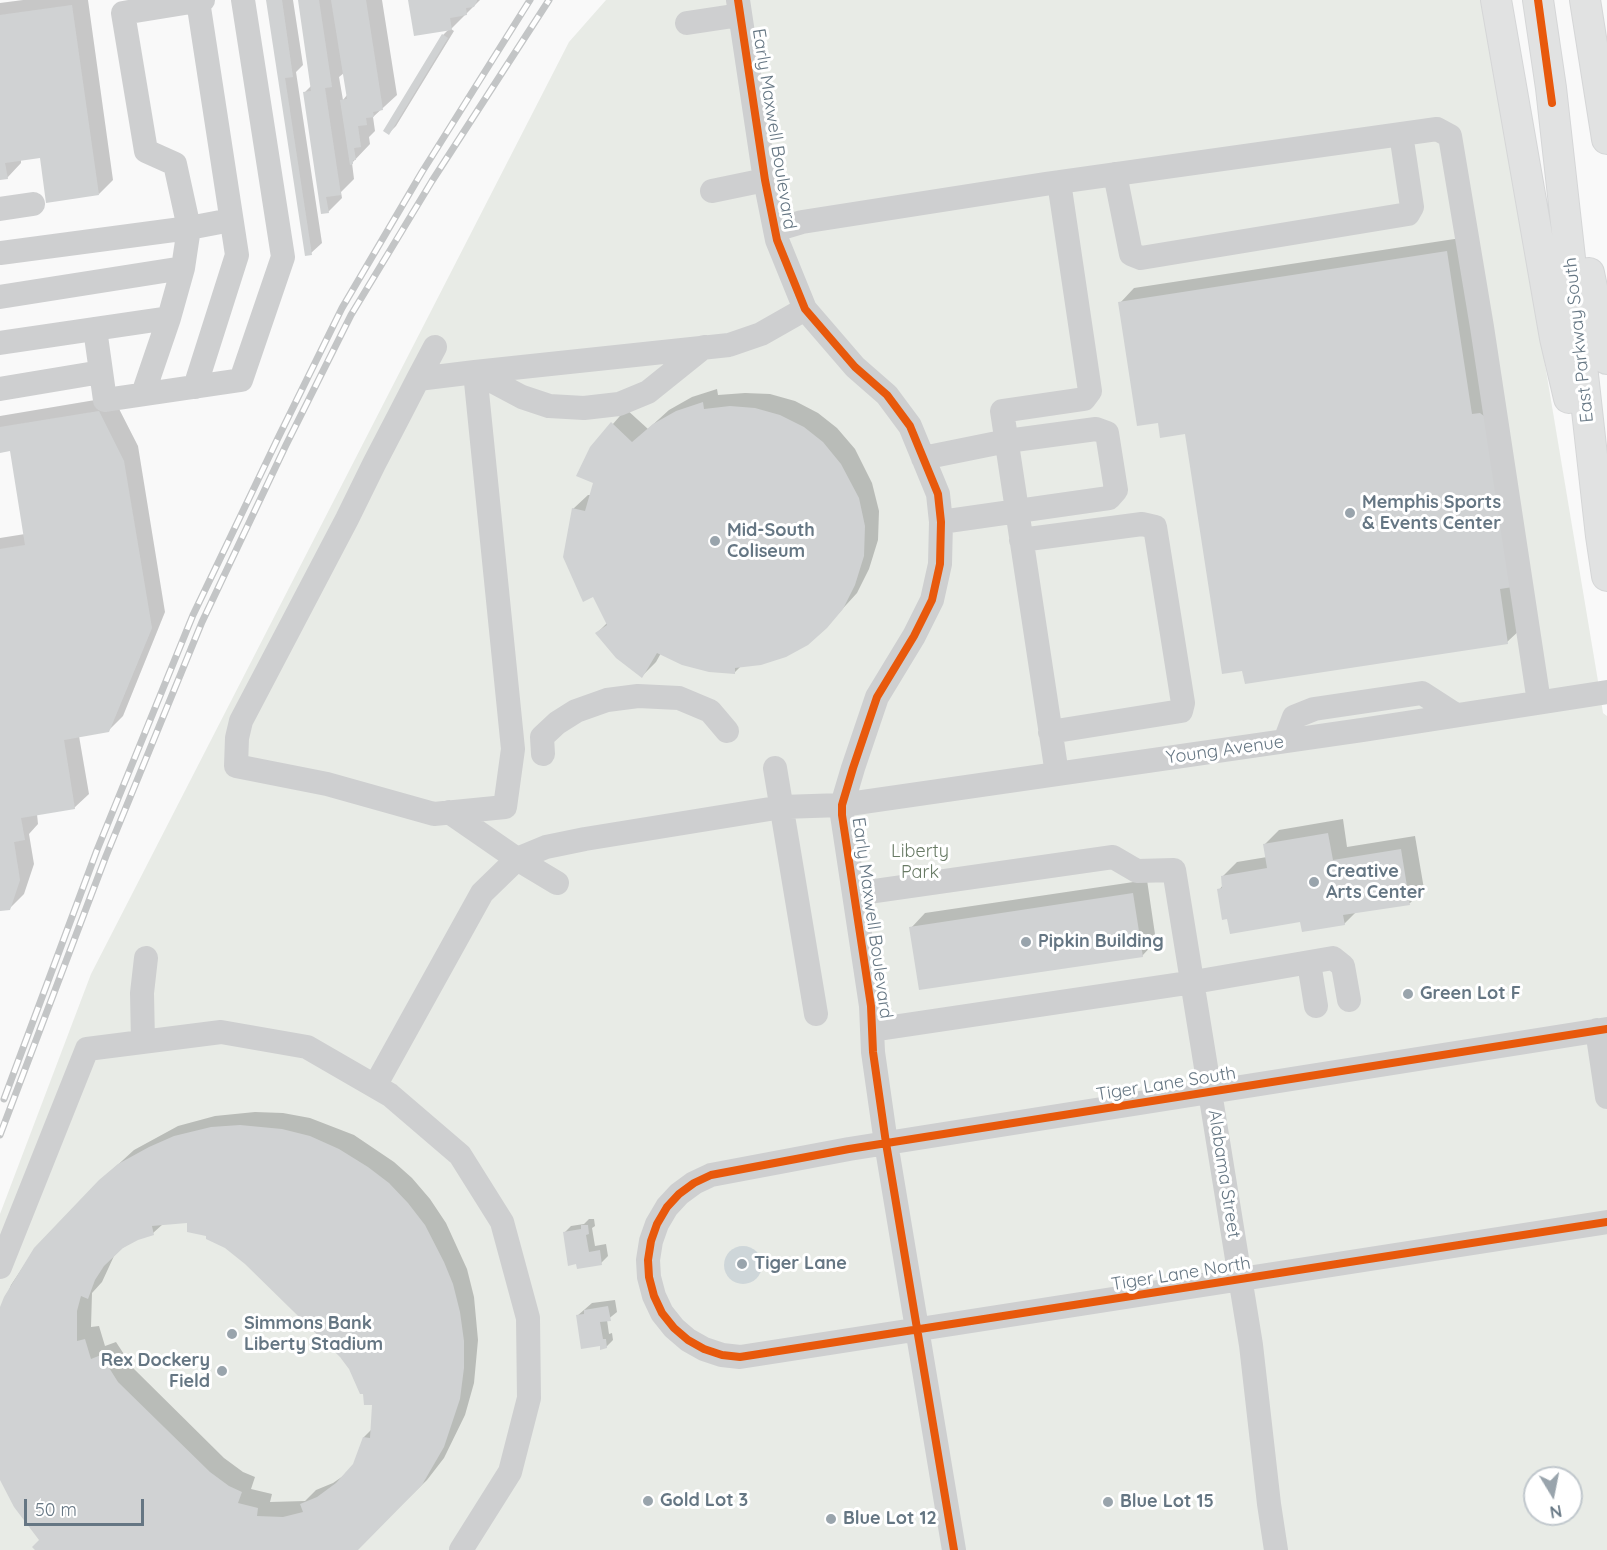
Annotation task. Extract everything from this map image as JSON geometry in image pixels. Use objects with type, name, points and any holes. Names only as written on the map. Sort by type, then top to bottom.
[{"type":"main road","points":[[1496,0],[1555,338],[1601,536]]},
{"type":"main road","name":"East Parkway South","points":[[1538,0],[1552,96],[1607,576]]},
{"type":"main road","points":[[1585,0],[1606,124]]},
{"type":"main road","name":"East Parkway South","points":[[1552,96],[1607,359]]},
{"type":"street","points":[[143,394],[183,268],[189,228],[176,164],[146,151],[123,13],[203,0]]},
{"type":"street","points":[[95,329],[105,400],[241,380],[283,257],[243,0]]},
{"type":"street","points":[[195,387],[237,255],[198,1]]},
{"type":"street","points":[[687,23],[739,8]]},
{"type":"street","name":"Early Maxwell Boulevard","points":[[739,8],[765,180],[777,240],[805,309],[855,367],[887,395],[910,426],[938,494],[941,522],[940,564],[932,600],[914,636],[877,697],[842,805],[842,815],[871,1006],[873,1052],[886,1143],[954,1550]]},
{"type":"street","points":[[775,230],[802,222],[1059,182],[1401,134],[1437,129],[1450,136],[1482,327],[1539,702]]},
{"type":"street","points":[[1115,174],[1131,254],[1141,258],[1408,214],[1412,207],[1401,134]]},
{"type":"street","points":[[712,191],[765,180]]},
{"type":"street","points":[[1057,774],[1002,411],[1084,399],[1090,391],[1059,182]]},
{"type":"street","points":[[0,209],[33,204]]},
{"type":"street","points":[[0,253],[189,228],[231,220]]},
{"type":"street","points":[[0,297],[183,268]]},
{"type":"street","points":[[418,379],[729,345],[761,334],[805,309]]},
{"type":"street","points":[[0,343],[169,318]]},
{"type":"street","points":[[435,347],[241,721],[237,738],[236,766],[327,784],[434,814],[505,807],[513,748],[475,372]]},
{"type":"street","points":[[475,372],[522,397],[549,406],[584,408],[619,404],[648,392],[704,347]]},
{"type":"street","points":[[0,389],[101,372]]},
{"type":"street","points":[[923,458],[1007,441],[1096,429],[1107,433],[1116,490],[1109,498],[941,522]]},
{"type":"street","points":[[1021,540],[1142,524],[1155,527],[1183,703],[1181,711],[1050,732]]},
{"type":"street","name":"Young Avenue","points":[[517,859],[546,847],[585,838],[782,807],[842,805],[1607,692]]},
{"type":"street","points":[[543,754],[542,737],[557,723],[576,711],[607,700],[638,696],[679,698],[710,711],[727,731]]},
{"type":"street","points":[[775,768],[816,1014]]},
{"type":"street","points":[[449,812],[517,859],[557,883]]},
{"type":"street","name":"Alabama Street","points":[[854,894],[1113,857],[1137,871],[1174,870],[1194,982],[1251,1345],[1276,1550]]},
{"type":"street","points":[[375,1086],[482,892],[517,859]]},
{"type":"street","points":[[143,1042],[142,993],[146,958]]},
{"type":"street","points":[[872,1030],[1194,982],[1333,958],[1343,966],[1349,1000]]},
{"type":"street","points":[[1309,963],[1316,1006]]},
{"type":"street","points":[[1602,1030],[1607,1097]]},
{"type":"street","name":"Tiger Lane South","points":[[759,1356],[722,1355],[688,1340],[662,1313],[654,1296],[649,1277],[648,1260],[657,1224],[667,1207],[679,1194],[711,1174],[886,1143],[1602,1030]]},
{"type":"street","points":[[0,1267],[87,1048],[221,1032],[307,1047],[390,1095],[460,1155],[502,1222],[528,1318],[529,1398],[510,1472],[461,1550]]},
{"type":"street","name":"Tiger Lane North","points":[[759,1356],[1607,1222]]},
{"type":"green space","name":"Liberty Park","points":[[606,0],[1484,0],[1603,713],[1607,716],[1607,1550],[0,1550],[0,1214],[91,974],[569,42]]},
{"type":"shaded area","points":[[743,1246],[757,1251],[762,1265],[757,1279],[743,1284],[729,1279],[724,1265],[729,1251]]},
{"type":"building","points":[[266,0],[282,0],[293,77],[285,78],[312,255],[305,256]]},
{"type":"building","points":[[298,0],[319,0],[332,87],[325,88],[341,195],[326,197],[329,213],[321,214],[303,92],[311,91]]},
{"type":"building","points":[[331,0],[366,0],[383,110],[373,112],[374,117],[366,118],[367,125],[358,126],[361,147],[354,148],[356,160],[353,160],[353,164],[350,165],[340,100],[347,99]]},
{"type":"building","points":[[408,0],[477,1],[474,7],[466,8],[467,15],[450,18],[452,30],[414,36]]},
{"type":"building","points":[[72,5],[99,195],[46,203],[40,158],[5,163],[8,179],[0,180],[0,15]]},
{"type":"building","points":[[442,34],[448,38],[389,135],[383,131]]},
{"type":"building","name":"Memphis Sports & Events Center","points":[[1447,251],[1472,414],[1480,413],[1488,419],[1513,587],[1500,589],[1508,644],[1245,684],[1242,671],[1222,674],[1185,434],[1160,438],[1158,423],[1137,426],[1118,302]]},
{"type":"building","name":"Mid-South Coliseum","points":[[703,402],[704,409],[730,406],[755,408],[780,415],[804,427],[823,442],[841,464],[859,498],[865,526],[864,556],[855,585],[843,609],[808,645],[786,657],[761,665],[735,668],[735,674],[709,672],[682,665],[657,653],[642,678],[616,658],[595,633],[607,625],[593,597],[583,602],[563,557],[572,508],[585,511],[593,483],[576,476],[590,447],[611,422],[632,442],[653,424],[676,411]]},
{"type":"building","points":[[99,411],[124,461],[152,628],[109,732],[64,740],[75,809],[21,818],[25,840],[14,842],[20,880],[10,910],[0,911],[0,549],[25,545],[10,451],[0,453],[0,427]]},
{"type":"building","name":"Creative Arts Center","points":[[1328,833],[1333,860],[1401,849],[1410,905],[1343,915],[1345,925],[1302,932],[1300,922],[1230,934],[1227,919],[1222,920],[1217,889],[1222,888],[1221,876],[1267,868],[1263,844]]},
{"type":"building","name":"Pipkin Building","points":[[1133,893],[1143,957],[919,990],[909,927]]},
{"type":"building","name":"Simmons Bank Liberty Stadium","points":[[240,1125],[282,1129],[310,1136],[339,1149],[389,1183],[425,1225],[453,1284],[464,1341],[464,1368],[460,1399],[444,1447],[422,1485],[358,1550],[35,1550],[32,1547],[39,1540],[14,1507],[0,1480],[0,1307],[4,1297],[34,1248],[99,1180],[118,1164],[174,1136],[211,1127]],"holes":[[[187,1223],[187,1232],[206,1236],[206,1239],[225,1248],[245,1264],[340,1357],[349,1369],[360,1394],[363,1394],[364,1405],[372,1405],[370,1438],[363,1437],[353,1464],[336,1483],[317,1497],[300,1504],[303,1512],[283,1517],[257,1516],[258,1508],[238,1503],[242,1492],[229,1486],[210,1472],[118,1382],[101,1355],[91,1359],[85,1339],[77,1341],[77,1311],[81,1296],[88,1299],[95,1280],[104,1266],[123,1248],[154,1235],[152,1226]]]},
{"type":"building","points":[[581,1225],[588,1225],[589,1234],[586,1235],[589,1252],[600,1250],[602,1265],[577,1269],[576,1264],[568,1266],[563,1232],[581,1229]]},
{"type":"building","points":[[608,1306],[611,1321],[600,1322],[607,1348],[600,1350],[600,1346],[581,1349],[576,1315],[584,1314],[584,1310]]},
{"type":"railway","points":[[4,1099],[97,850],[193,615],[342,308],[422,172],[530,0]]},
{"type":"railway","points":[[0,1135],[106,856],[202,622],[286,445],[351,315],[432,181],[549,0]]},
{"type":"cycle path","points":[[738,0],[765,180],[777,240],[805,309],[855,367],[887,395],[910,426],[938,494],[941,522],[940,564],[932,600],[914,636],[877,697],[842,805],[842,815],[871,1006],[873,1052],[886,1143],[954,1550]]},
{"type":"cycle path","points":[[1538,0],[1552,103]]},
{"type":"cycle path","points":[[1607,1029],[849,1149],[711,1175],[694,1183],[667,1207],[657,1224],[648,1260],[649,1277],[654,1296],[662,1313],[674,1328],[688,1340],[704,1349],[722,1355],[740,1357],[1607,1222]]},
{"type":"place","name":"Memphis Sports & Events Center","points":[[1350,513]]},
{"type":"place","name":"Mid-South Coliseum","points":[[715,541]]},
{"type":"place","name":"Creative Arts Center","points":[[1314,882]]},
{"type":"place","name":"Pipkin Building","points":[[1026,942]]},
{"type":"place","name":"Green Lot F","points":[[1408,994]]},
{"type":"place","name":"Tiger Lane","points":[[742,1264]]},
{"type":"place","name":"Simmons Bank Liberty Stadium","points":[[232,1334]]},
{"type":"place","name":"Rex Dockery Field","points":[[222,1371]]},
{"type":"place","name":"Gold Lot 3","points":[[648,1501]]},
{"type":"place","name":"Blue Lot 15","points":[[1108,1502]]},
{"type":"place","name":"Blue Lot 12","points":[[831,1519]]}]
